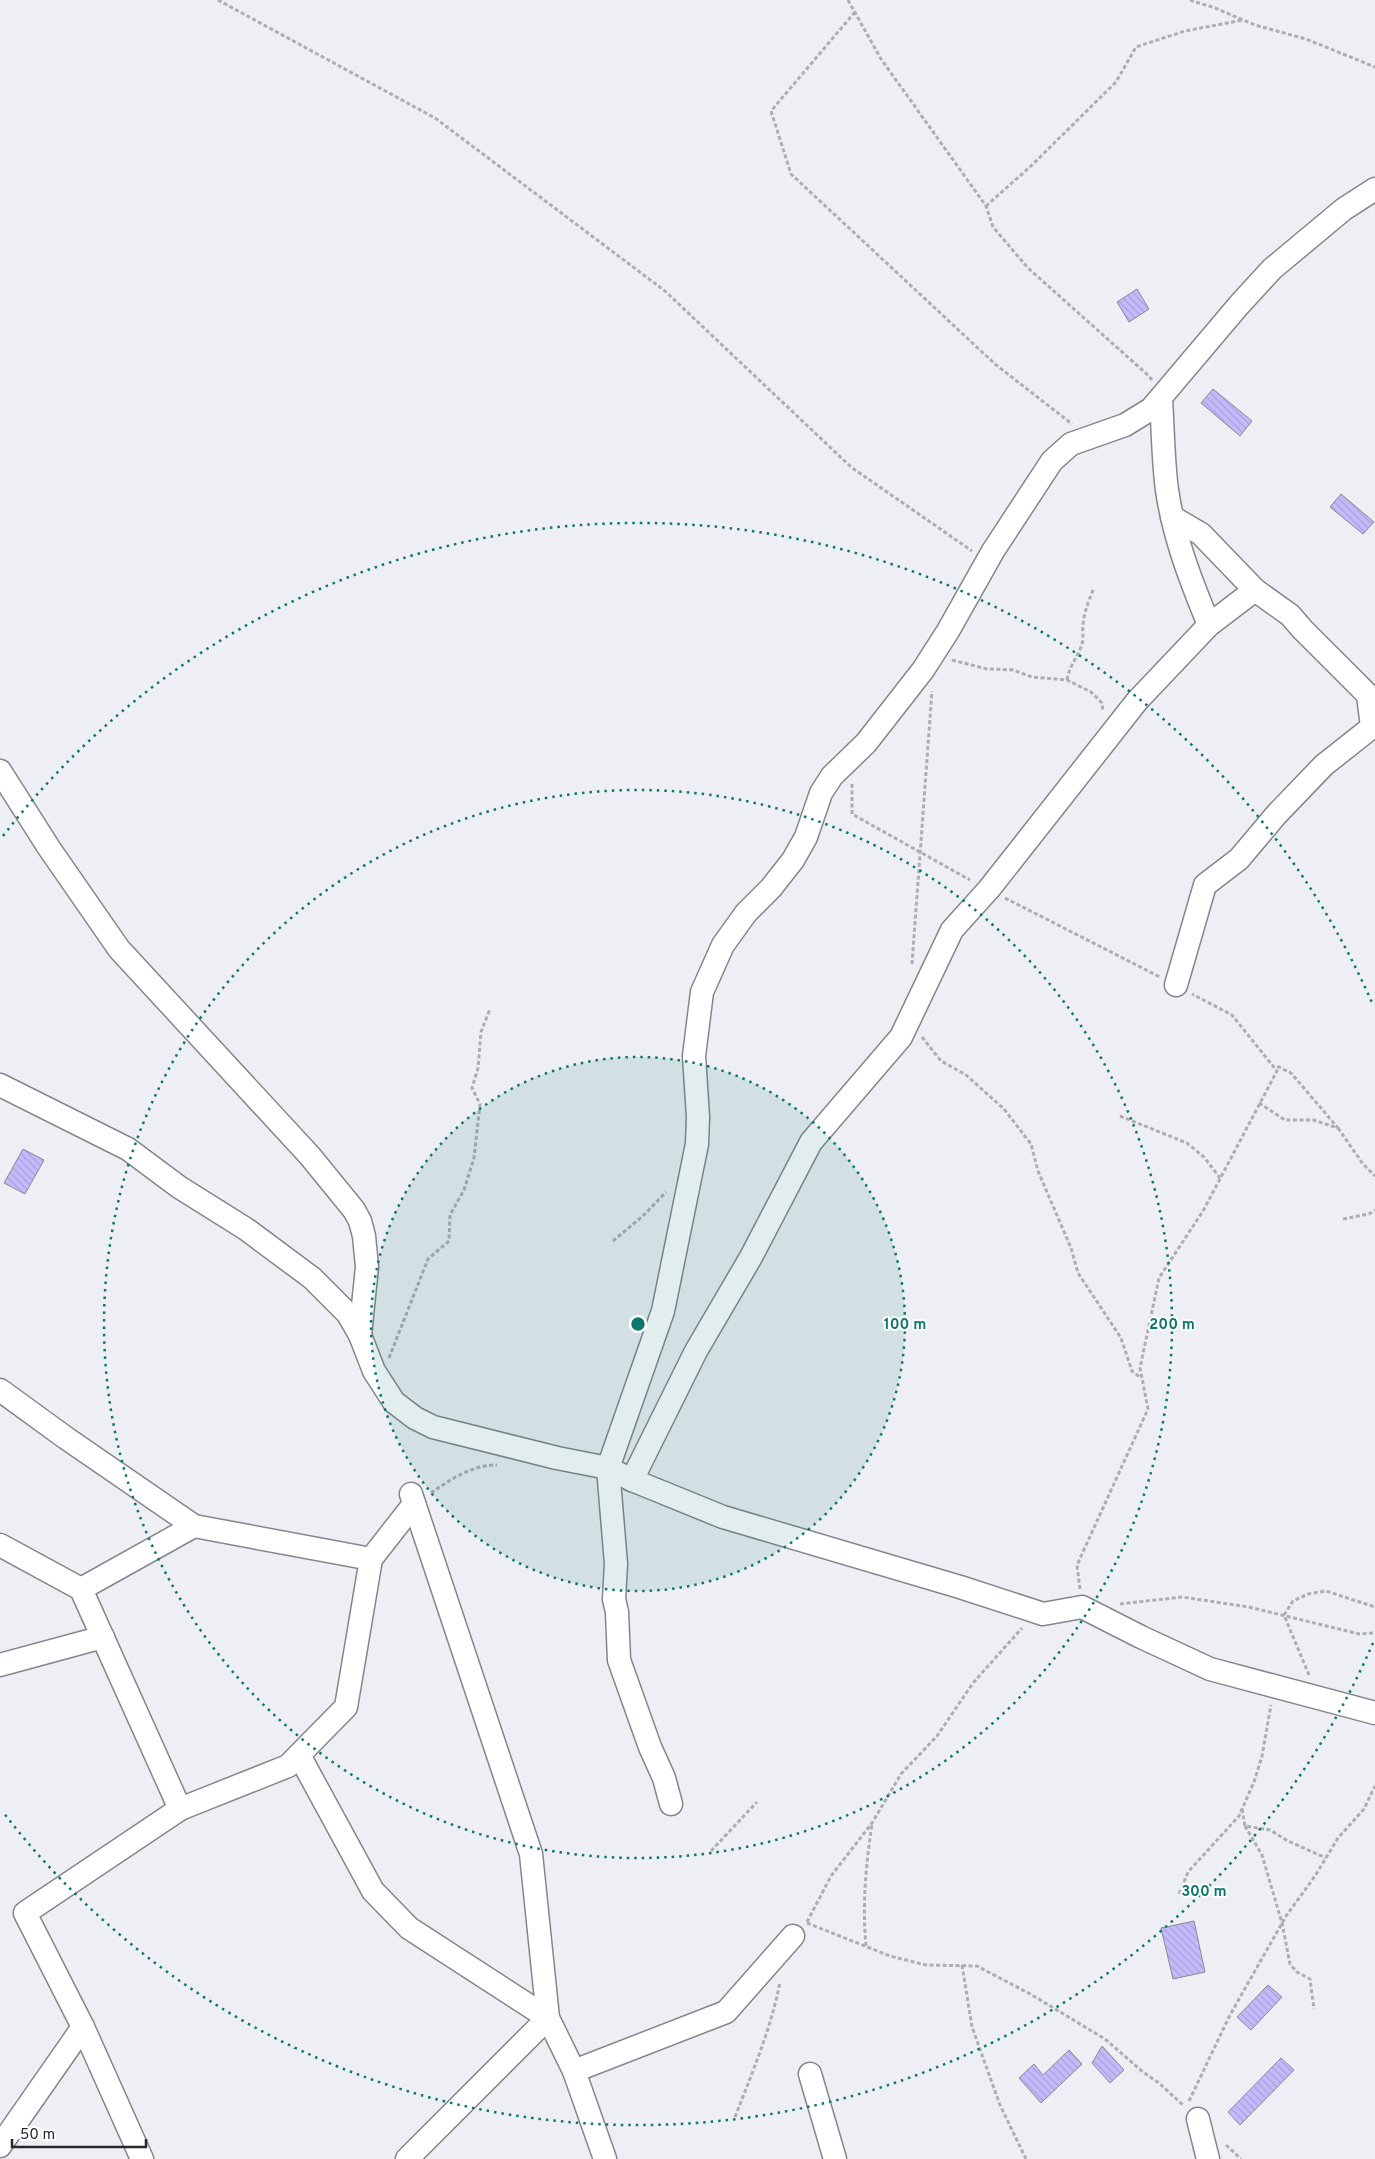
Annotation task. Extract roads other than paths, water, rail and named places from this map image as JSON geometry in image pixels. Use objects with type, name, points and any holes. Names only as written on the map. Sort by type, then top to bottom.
[{"type":"street","points":[[671,1804],[664,1778],[650,1747],[619,1660],[617,1612],[614,1600],[616,1564],[608,1468],[663,1311],[697,1144],[698,1116],[694,1079],[694,1056],[702,992],[723,945],[746,913],[771,888],[793,860],[806,837],[821,793],[832,776],[866,743],[922,670],[987,562],[1052,461],[1065,448],[1139,418],[1151,409],[1239,304],[1272,269],[1344,209],[1375,189]]},
{"type":"street","points":[[1161,399],[1165,465],[1172,517],[1189,578],[1209,625]]},
{"type":"street","points":[[1172,517],[1201,534],[1255,590],[1298,623],[1368,695],[1374,727],[1324,765],[1276,815],[1239,859],[1205,885],[1176,985]]},
{"type":"street","points":[[632,1480],[696,1351],[751,1257],[811,1142],[901,1037],[952,930],[988,889],[1138,701],[1209,625],[1255,590]]},
{"type":"street","points":[[0,771],[49,848],[119,949],[310,1156],[354,1210],[360,1221],[364,1236],[367,1267],[360,1335]]},
{"type":"street","points":[[0,1085],[128,1149],[179,1187],[246,1229],[312,1278],[348,1314],[360,1335],[374,1371],[394,1402],[415,1418],[433,1427],[557,1458],[608,1468],[632,1480],[723,1516],[960,1587],[1043,1614],[1082,1608],[1210,1668],[1375,1713]]},
{"type":"street","points":[[0,1390],[194,1526],[371,1559]]},
{"type":"street","points":[[142,2159],[83,2027],[25,1913],[180,1809],[288,1766],[346,1707],[371,1559],[417,1499],[530,1854],[548,2018],[574,2071],[605,2159]]},
{"type":"street","points":[[81,1589],[194,1526]]},
{"type":"street","points":[[0,1545],[81,1589],[180,1809]]},
{"type":"street","points":[[0,1665],[102,1636]]},
{"type":"street","points":[[299,1755],[373,1891],[409,1928],[548,2018]]},
{"type":"street","points":[[574,2071],[726,2012],[801,1929]]},
{"type":"street","points":[[407,2159],[548,2018]]},
{"type":"street","points":[[0,2146],[83,2027]]},
{"type":"street","points":[[810,2074],[835,2159]]},
{"type":"street","points":[[1198,2119],[1208,2159]]}]
